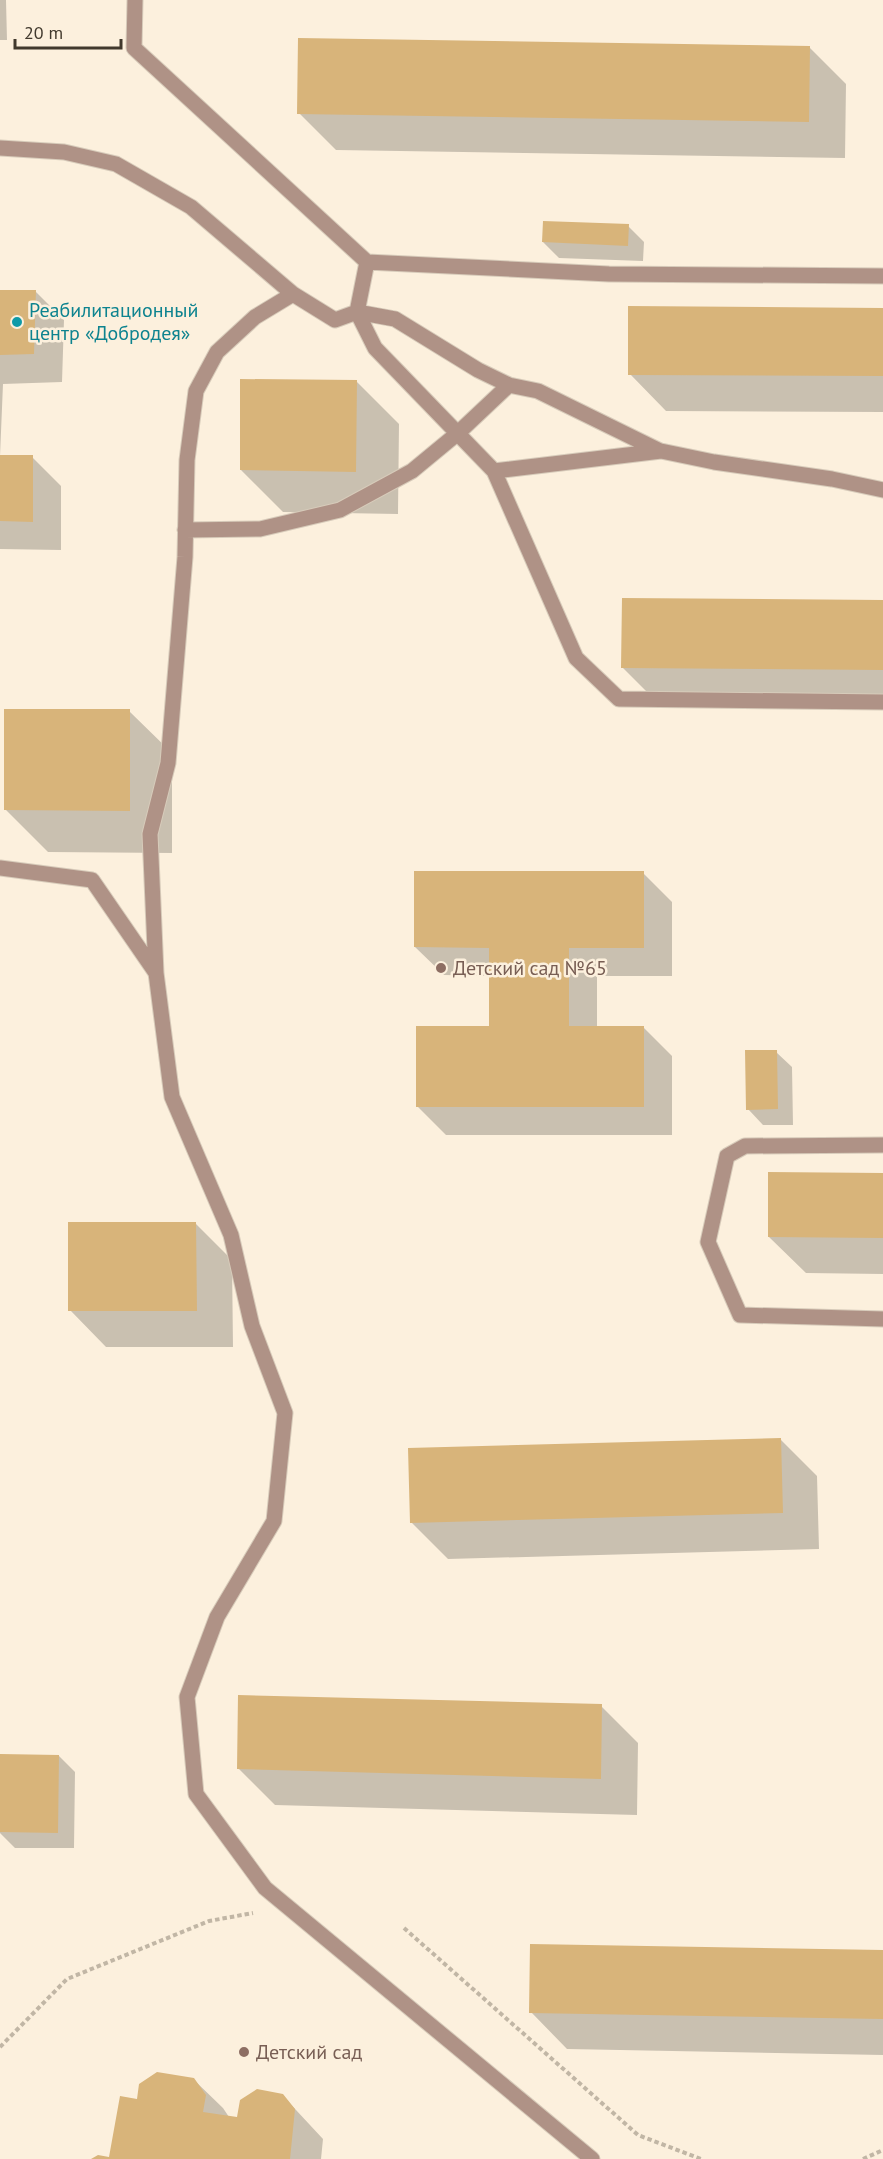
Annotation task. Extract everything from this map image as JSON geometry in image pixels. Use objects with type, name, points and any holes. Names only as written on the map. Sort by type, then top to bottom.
[{"type":"lane","points":[[135,0],[134,48],[367,262],[609,274],[883,276]]},
{"type":"lane","points":[[0,148],[64,152],[116,164],[191,207],[293,294],[335,320],[357,312],[395,319],[478,370],[509,385],[538,391],[661,452],[832,479],[883,490]]},
{"type":"lane","points":[[367,262],[357,312],[375,348],[494,471],[576,658],[620,699],[883,702]]},
{"type":"lane","points":[[293,294],[255,317],[217,352],[196,391],[187,460],[185,557],[168,764],[150,834],[156,973],[172,1097],[231,1235],[252,1326],[285,1413],[274,1521],[217,1617],[187,1697],[196,1794],[265,1888],[592,2159]]},
{"type":"lane","points":[[185,530],[260,529],[340,510],[412,471],[458,433],[509,385]]},
{"type":"lane","points":[[494,471],[661,452]]},
{"type":"lane","points":[[0,868],[92,880],[156,973]]},
{"type":"lane","points":[[883,1146],[744,1146],[727,1156],[708,1242],[740,1315],[883,1319]]},
{"type":"path","points":[[0,2047],[67,1979],[209,1921],[273,1910],[281,1900]]},
{"type":"path","points":[[404,1928],[639,2135],[701,2159]]},
{"type":"path","points":[[863,2159],[883,2150]]},
{"type":"building","points":[[298,38],[810,46],[809,122],[297,114]]},
{"type":"building","points":[[543,221],[629,224],[628,246],[542,242]]},
{"type":"building","name":"Реабилитационный центр «Добродея»","points":[[0,290],[36,290],[34,354],[0,355]]},
{"type":"building","points":[[628,306],[883,308],[883,376],[628,375]]},
{"type":"building","points":[[240,379],[357,380],[356,472],[240,470]]},
{"type":"building","points":[[0,455],[33,455],[33,522],[0,521]]},
{"type":"building","points":[[622,598],[883,600],[883,670],[621,668]]},
{"type":"building","points":[[4,709],[130,709],[130,811],[4,810]]},
{"type":"building","points":[[414,871],[644,871],[644,948],[569,948],[569,1026],[644,1026],[644,1107],[416,1107],[416,1026],[489,1026],[489,948],[414,947]]},
{"type":"building","points":[[745,1050],[777,1050],[778,1109],[746,1110]]},
{"type":"building","points":[[768,1172],[883,1173],[883,1238],[768,1237]]},
{"type":"building","points":[[68,1222],[196,1222],[197,1311],[68,1311]]},
{"type":"building","points":[[781,1438],[783,1513],[410,1523],[408,1448]]},
{"type":"building","points":[[238,1695],[602,1704],[601,1779],[237,1769]]},
{"type":"building","points":[[0,1754],[59,1755],[58,1833],[0,1832]]},
{"type":"building","points":[[530,1944],[883,1950],[883,2019],[529,2013]]},
{"type":"building","points":[[157,2072],[194,2078],[206,2095],[203,2112],[237,2117],[240,2100],[257,2089],[283,2094],[295,2109],[290,2159],[91,2159],[98,2155],[109,2157],[120,2096],[137,2099],[139,2084]]},
{"type":"place","name":"Реабилитационный центр «Добродея»","points":[[17,322]]},
{"type":"place","name":"Детский сад №65","points":[[441,968]]},
{"type":"place","name":"Детский сад","points":[[244,2052]]}]
